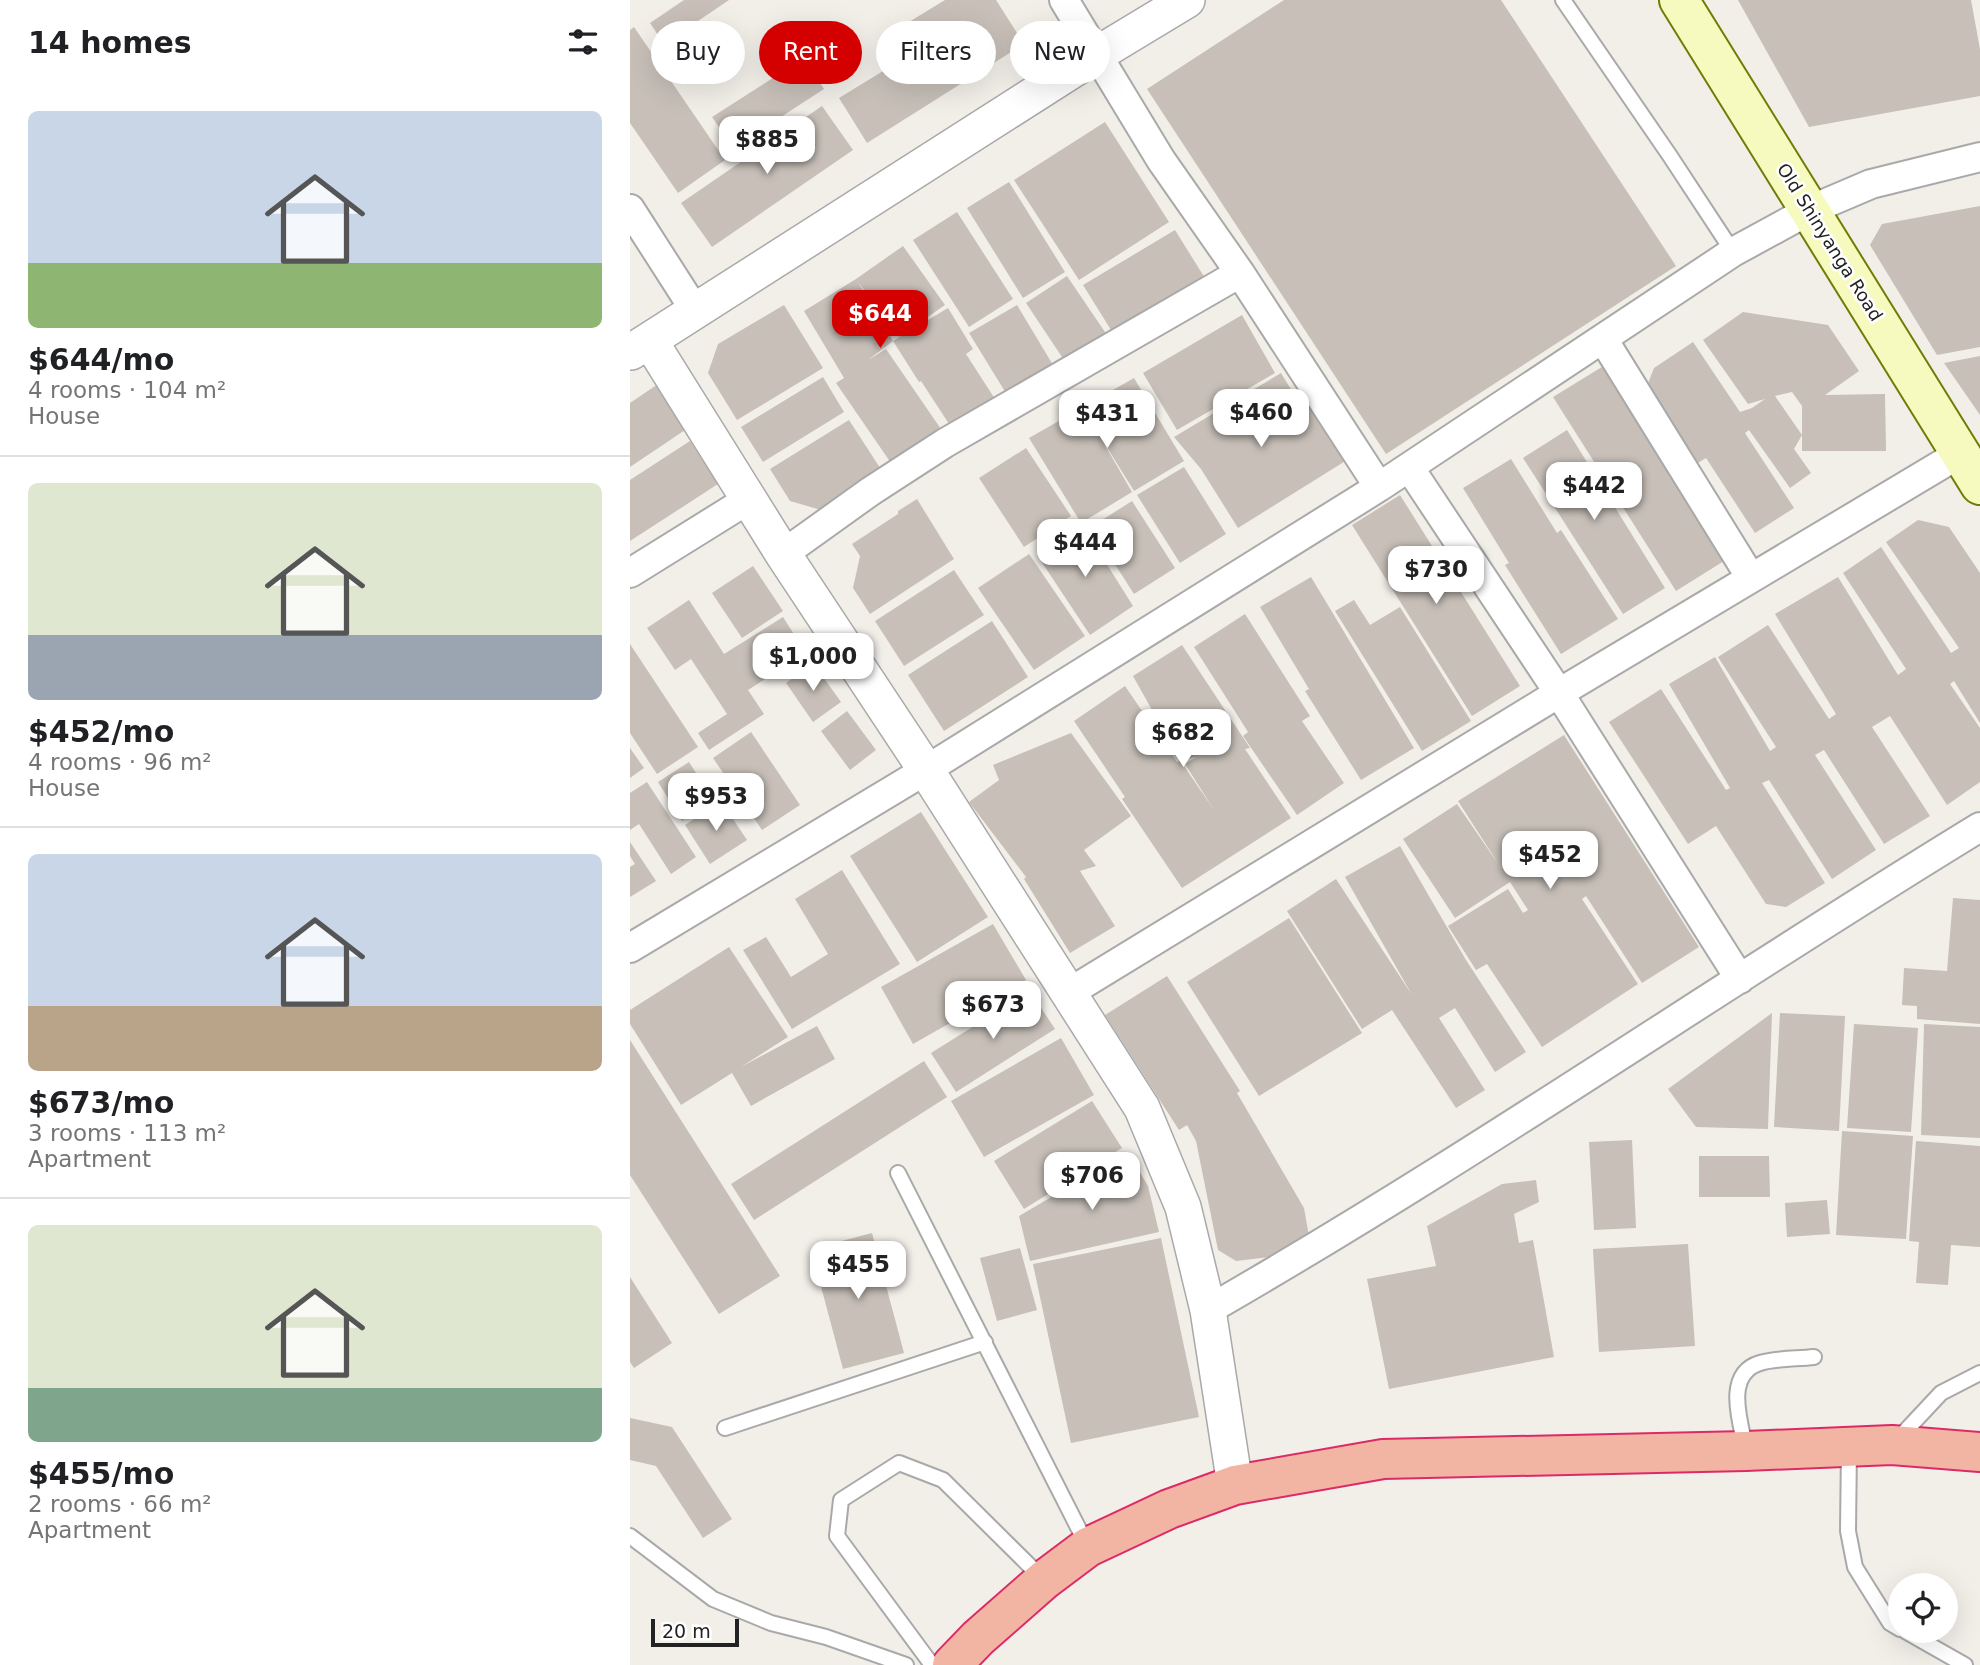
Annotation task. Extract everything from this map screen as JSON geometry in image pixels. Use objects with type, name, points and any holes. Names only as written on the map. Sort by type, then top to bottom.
[{"type":"highway","points":[[952,1665],[978,1638],[1044,1580],[1088,1547],[1169,1508],[1235,1485],[1383,1459],[1746,1451],[1849,1446],[1980,1452]]},
{"type":"main road","name":"Old Shinyanga Road","points":[[1679,0],[1970,469]]},
{"type":"street","points":[[1064,0],[1076,21]]},
{"type":"street","points":[[1110,47],[1187,0]]},
{"type":"street","points":[[1110,78],[1161,160],[1240,273],[1379,487]]},
{"type":"street","points":[[1051,84],[640,347],[749,499],[1070,992],[1142,1108],[1182,1206],[1208,1310],[1235,1485]]},
{"type":"street","points":[[630,948],[926,770],[1379,487],[1732,252],[1810,210],[1871,184],[1980,157]]},
{"type":"street","points":[[630,209],[695,312]]},
{"type":"street","points":[[783,554],[871,491],[945,443],[1240,273]]},
{"type":"street","points":[[1603,339],[1751,579]]},
{"type":"street","points":[[1409,467],[1559,693],[1740,979]]},
{"type":"street","points":[[1070,992],[1751,579],[1970,469]]},
{"type":"street","points":[[630,573],[749,499]]},
{"type":"street","points":[[1208,1310],[1394,1200],[1879,888],[1980,827]]},
{"type":"lane","points":[[1563,0],[1732,252]]},
{"type":"lane","points":[[898,1173],[1088,1547]]},
{"type":"lane","points":[[724,1428],[985,1342]]},
{"type":"lane","points":[[1746,1451],[1736,1395],[1742,1376],[1758,1363],[1814,1357]]},
{"type":"lane","points":[[1892,1446],[1941,1393],[1980,1373]]},
{"type":"lane","points":[[1849,1446],[1848,1531],[1854,1567],[1888,1620]]},
{"type":"lane","points":[[932,1665],[836,1536],[841,1500],[899,1463],[943,1480],[1044,1580]]},
{"type":"lane","points":[[630,1536],[713,1599],[771,1623],[825,1637],[906,1665]]},
{"type":"lane","points":[[1926,1643],[1965,1665]]},
{"type":"building","points":[[684,0],[729,0],[698,21],[653,21]]},
{"type":"building","points":[[945,0],[996,0],[1010,22],[1010,53],[996,62],[996,21],[911,21]]},
{"type":"building","points":[[1284,0],[1501,0],[1676,266],[1386,454],[1147,89]]},
{"type":"building","points":[[1738,0],[1971,0],[1980,49],[1980,96],[1809,127]]},
{"type":"building","points":[[634,27],[651,52],[651,84],[673,84],[725,160],[678,193],[630,123],[630,30]]},
{"type":"building","points":[[876,75],[876,84],[961,84],[867,143],[839,98]]},
{"type":"building","points":[[763,84],[821,84],[824,89],[733,148],[712,117]]},
{"type":"building","points":[[822,106],[853,150],[712,247],[681,203]]},
{"type":"building","points":[[1105,122],[1169,222],[1079,280],[1014,180]]},
{"type":"building","points":[[1009,182],[1065,272],[1023,298],[967,208]]},
{"type":"building","points":[[1980,206],[1980,347],[1937,355],[1870,245],[1882,224]]},
{"type":"building","points":[[957,212],[1013,299],[969,327],[913,240]]},
{"type":"building","points":[[1175,230],[1208,283],[1116,338],[1083,285]]},
{"type":"building","points":[[903,246],[945,305],[899,337],[858,282],[893,341],[868,360],[886,349],[943,432],[893,466],[836,383],[844,378],[804,311]]},
{"type":"building","points":[[1067,276],[1107,335],[1066,363],[1026,303]]},
{"type":"building","points":[[784,305],[823,368],[737,420],[708,373],[718,344]]},
{"type":"building","points":[[1017,305],[1056,370],[1009,398],[969,333]]},
{"type":"building","points":[[948,308],[973,349],[966,354],[995,399],[951,427],[893,341]]},
{"type":"building","points":[[1743,312],[1828,325],[1859,371],[1825,395],[1885,394],[1886,451],[1802,451],[1802,435],[1794,449],[1811,473],[1790,488],[1749,430],[1745,433],[1794,508],[1755,533],[1706,458],[1693,466],[1645,391],[1654,368],[1693,342],[1740,412],[1765,399],[1748,404],[1703,340]],"holes":[[[1792,392],[1802,406],[1802,435],[1775,396]]]},
{"type":"building","points":[[1242,315],[1275,373],[1177,430],[1143,373]]},
{"type":"building","points":[[1980,356],[1980,415],[1944,363]]},
{"type":"building","points":[[1610,362],[1732,556],[1676,591],[1553,397]]},
{"type":"building","points":[[1281,373],[1301,406],[1309,401],[1347,460],[1238,528],[1201,469],[1174,437]]},
{"type":"building","points":[[823,377],[844,412],[763,462],[741,427]]},
{"type":"building","points":[[1134,378],[1184,461],[1134,491],[1098,433],[1132,492],[1081,523],[1029,438]]},
{"type":"building","points":[[661,382],[691,426],[630,467],[630,403]]},
{"type":"building","points":[[849,420],[882,471],[821,510],[790,501],[770,469]]},
{"type":"building","points":[[1567,430],[1665,588],[1623,614],[1523,458]]},
{"type":"building","points":[[690,441],[718,484],[630,541],[630,480]]},
{"type":"building","points":[[1026,448],[1071,516],[1024,547],[979,478]]},
{"type":"building","points":[[1511,459],[1557,533],[1561,530],[1618,619],[1561,654],[1505,565],[1509,563],[1463,488]]},
{"type":"building","points":[[1184,467],[1226,534],[1180,563],[1137,495]]},
{"type":"building","points":[[1400,495],[1520,686],[1472,716],[1352,525]]},
{"type":"building","points":[[917,499],[954,559],[870,614],[853,588],[860,556],[852,544]]},
{"type":"building","points":[[1132,501],[1175,568],[1134,594],[1091,527]]},
{"type":"building","points":[[1918,520],[1949,527],[1980,573],[1980,723],[1954,681],[1950,684],[1980,728],[1980,782],[1947,805],[1890,716],[1872,727],[1930,816],[1884,844],[1824,750],[1815,755],[1876,850],[1832,879],[1769,780],[1762,783],[1825,883],[1786,907],[1766,904],[1716,826],[1688,844],[1609,722],[1661,689],[1726,790],[1730,788],[1669,684],[1715,657],[1770,751],[1776,747],[1718,657],[1768,625],[1829,719],[1836,714],[1775,614],[1838,577],[1898,675],[1906,669],[1843,573],[1881,547],[1951,653],[1959,648],[1886,542]]},
{"type":"building","points":[[1081,523],[1133,606],[1090,635],[1037,555]]},
{"type":"building","points":[[1029,554],[1085,636],[1034,670],[978,588]]},
{"type":"building","points":[[753,566],[783,611],[742,638],[712,593]]},
{"type":"building","points":[[954,570],[984,615],[904,666],[875,621]]},
{"type":"building","points":[[1311,577],[1414,748],[1361,780],[1305,691],[1309,689],[1260,607]]},
{"type":"building","points":[[689,600],[724,654],[783,617],[806,653],[748,690],[764,714],[709,750],[698,733],[727,714],[691,659],[675,670],[647,628]]},
{"type":"building","points":[[1354,600],[1370,625],[1400,607],[1471,721],[1422,751],[1335,611]]},
{"type":"building","points":[[1245,614],[1310,716],[1302,721],[1344,783],[1297,815],[1243,736],[1248,732],[1194,647]]},
{"type":"building","points":[[992,621],[1028,677],[944,731],[908,675]]},
{"type":"building","points":[[630,644],[698,747],[657,774],[630,733]]},
{"type":"building","points":[[1182,645],[1250,748],[1245,749],[1291,818],[1182,888],[1074,721],[1125,686],[1177,762],[1180,760],[1133,676]],"holes":[[[1196,757],[1185,764],[1214,810],[1180,760]]]},
{"type":"building","points":[[813,663],[841,702],[813,722],[786,683]]},
{"type":"building","points":[[847,711],[876,750],[850,770],[821,731]]},
{"type":"building","points":[[751,732],[800,805],[762,830],[713,758]]},
{"type":"building","points":[[1071,733],[1131,816],[1084,850],[1096,866],[1080,871],[1115,926],[1070,953],[1024,879],[1026,877],[969,802],[999,780],[993,765]]},
{"type":"building","points":[[1564,735],[1699,947],[1642,983],[1586,896],[1582,899],[1638,984],[1542,1047],[1487,964],[1476,970],[1448,926],[1508,889],[1523,913],[1528,910],[1510,882],[1455,918],[1403,839],[1457,804],[1501,868],[1458,801]]},
{"type":"building","points":[[630,748],[644,768],[630,778]]},
{"type":"building","points":[[689,762],[714,801],[682,821],[658,782]]},
{"type":"building","points":[[647,782],[696,857],[671,874],[639,824],[630,830],[630,793]]},
{"type":"building","points":[[721,801],[747,840],[710,864],[685,825]]},
{"type":"building","points":[[921,812],[988,917],[917,962],[850,856]]},
{"type":"building","points":[[630,842],[656,881],[630,897],[630,867],[635,864],[630,856]]},
{"type":"building","points":[[1400,846],[1466,960],[1526,1052],[1495,1072],[1455,1008],[1439,1018],[1485,1090],[1456,1108],[1392,1010],[1362,1029],[1287,911],[1336,879],[1412,995],[1345,877]]},
{"type":"building","points":[[842,870],[900,964],[792,1029],[743,950],[766,937],[791,977],[828,954],[795,899]]},
{"type":"building","points":[[1953,898],[1980,900],[1980,1024],[1917,1019],[1917,1006],[1902,1005],[1904,968],[1947,971]]},
{"type":"building","points":[[1289,918],[1362,1033],[1259,1096],[1187,982]]},
{"type":"building","points":[[993,924],[1026,980],[913,1044],[881,987]]},
{"type":"building","points":[[729,947],[788,1037],[741,1067],[817,1026],[835,1059],[751,1106],[732,1073],[681,1105],[630,1024],[630,1010]]},
{"type":"building","points":[[1167,976],[1240,1091],[1237,1093],[1304,1208],[1309,1236],[1279,1256],[1236,1261],[1218,1250],[1196,1141],[1187,1125],[1179,1130],[1105,1015]]},
{"type":"building","points":[[1030,991],[1055,1029],[956,1092],[931,1053]]},
{"type":"building","points":[[1772,1013],[1768,1129],[1696,1127],[1668,1089]]},
{"type":"building","points":[[1780,1013],[1845,1016],[1839,1131],[1774,1127]]},
{"type":"building","points":[[1854,1024],[1918,1028],[1911,1132],[1847,1128]]},
{"type":"building","points":[[1924,1024],[1980,1027],[1980,1138],[1921,1135]]},
{"type":"building","points":[[1061,1038],[1094,1095],[984,1157],[951,1101]]},
{"type":"building","points":[[630,1040],[780,1276],[719,1314],[630,1175]]},
{"type":"building","points":[[924,1061],[947,1097],[754,1220],[731,1184]]},
{"type":"building","points":[[1092,1101],[1122,1148],[1024,1209],[994,1161]]},
{"type":"building","points":[[1842,1131],[1913,1136],[1906,1239],[1836,1235]]},
{"type":"building","points":[[1632,1140],[1636,1228],[1594,1230],[1589,1142]]},
{"type":"building","points":[[1916,1141],[1980,1146],[1980,1247],[1951,1245],[1948,1285],[1916,1283],[1919,1242],[1909,1241]]},
{"type":"building","points":[[1128,1152],[1148,1186],[1159,1232],[1030,1261],[1019,1216]]},
{"type":"building","points":[[1699,1156],[1769,1156],[1770,1197],[1699,1197]]},
{"type":"building","points":[[1536,1180],[1539,1202],[1514,1214],[1519,1243],[1533,1240],[1554,1357],[1389,1389],[1367,1279],[1436,1266],[1427,1226],[1502,1184]]},
{"type":"building","points":[[1827,1200],[1830,1234],[1787,1237],[1785,1203]]},
{"type":"building","points":[[872,1233],[904,1353],[843,1369],[811,1249]]},
{"type":"building","points":[[1161,1238],[1199,1417],[1071,1443],[1033,1264]]},
{"type":"building","points":[[1688,1244],[1695,1346],[1599,1352],[1593,1249]]},
{"type":"building","points":[[1020,1248],[1037,1310],[997,1321],[980,1258]]},
{"type":"building","points":[[630,1277],[672,1343],[634,1368],[630,1362]]},
{"type":"building","points":[[630,1418],[672,1427],[732,1519],[703,1538],[656,1466],[630,1460]]}]
